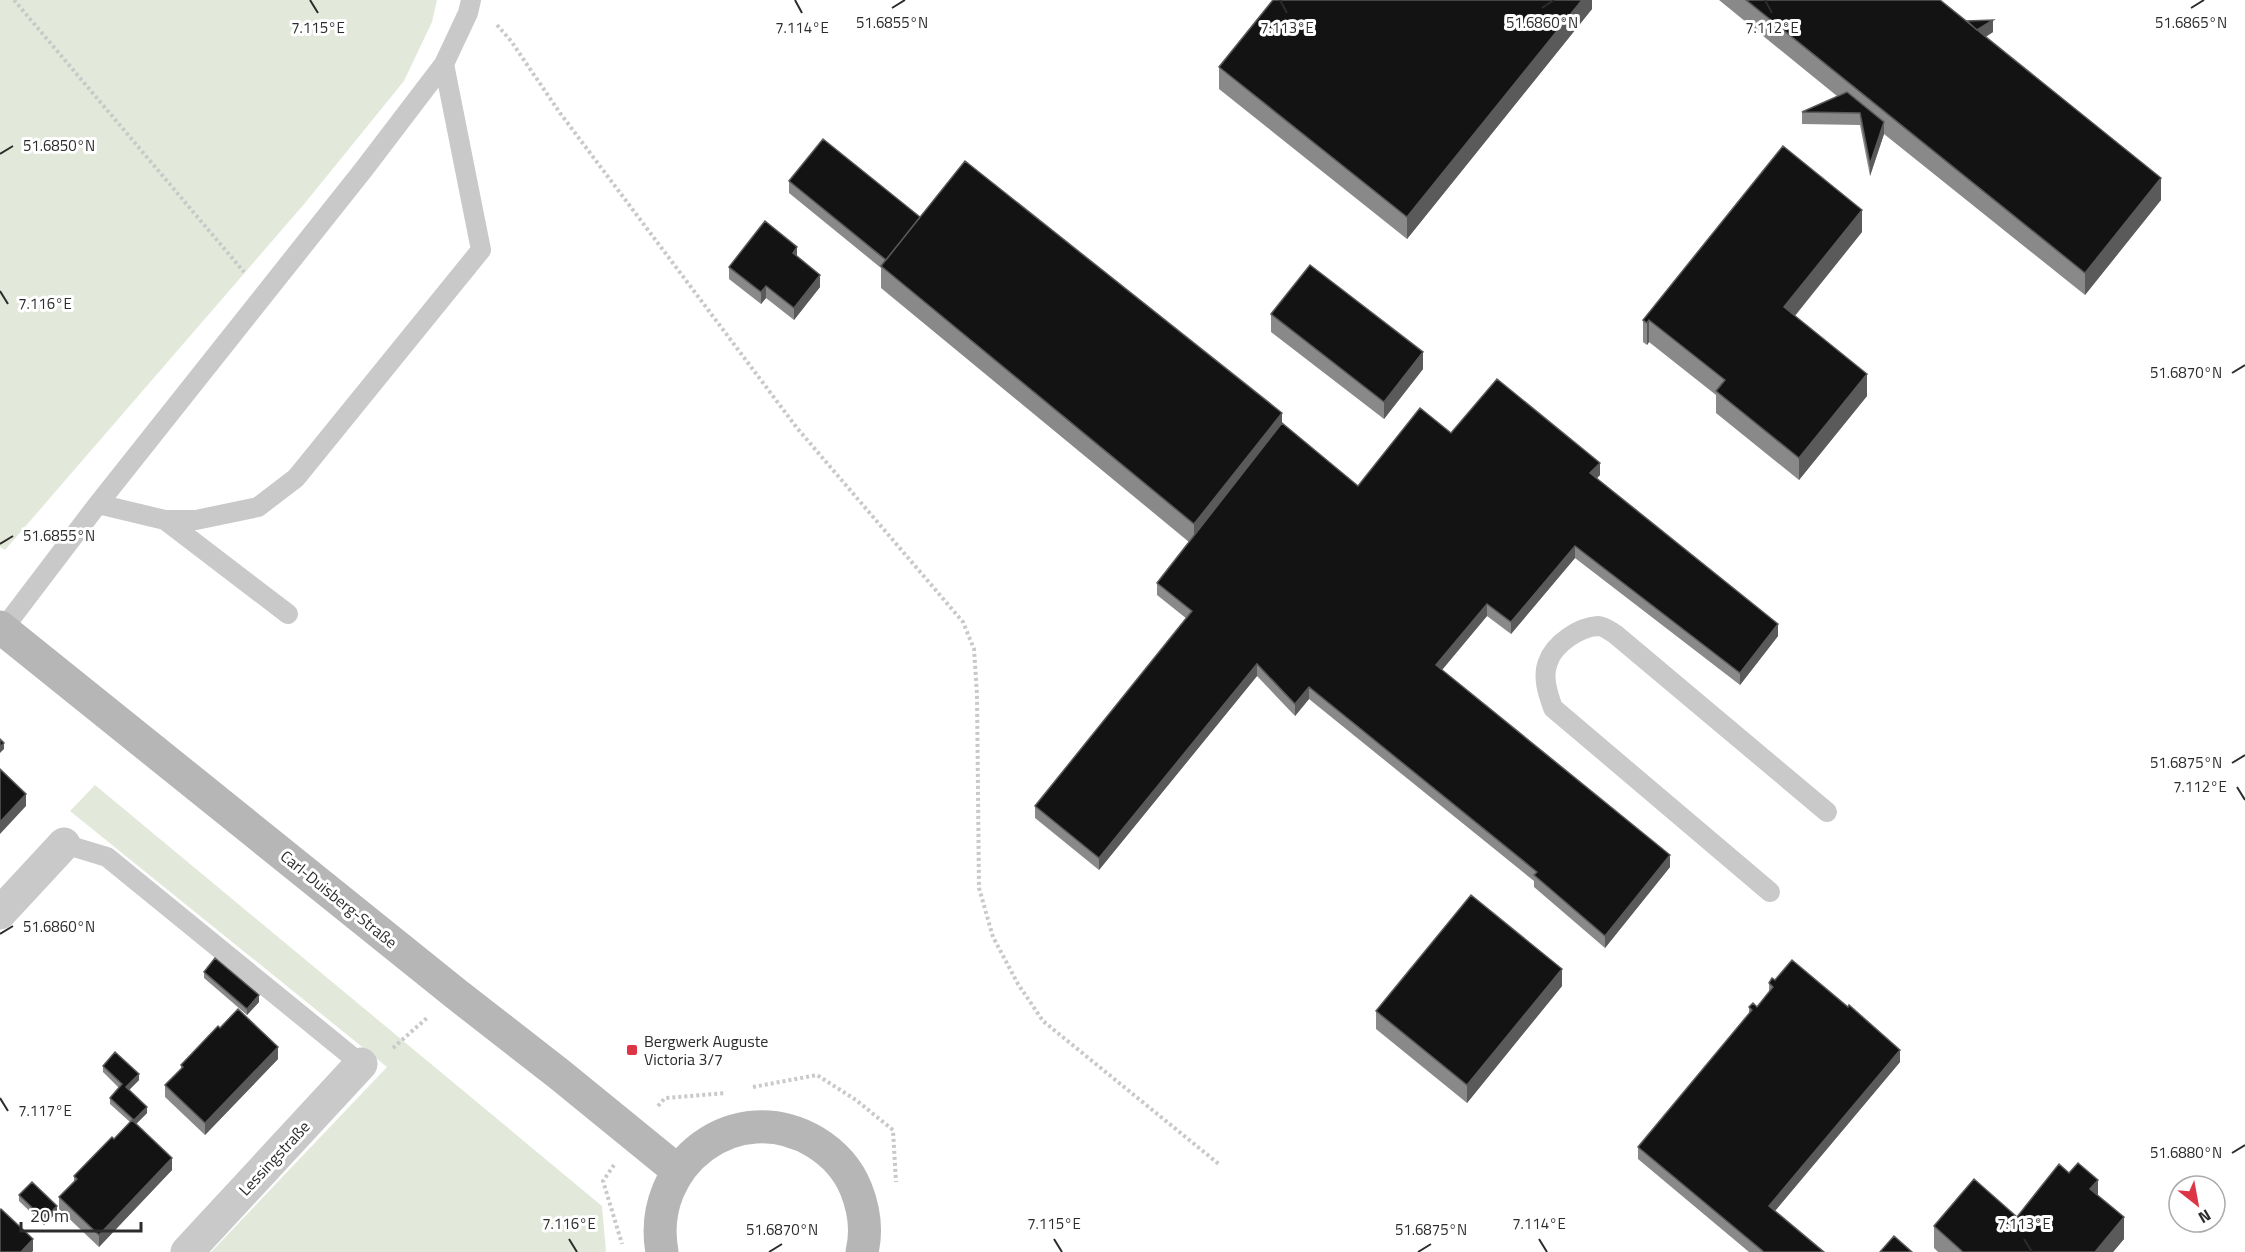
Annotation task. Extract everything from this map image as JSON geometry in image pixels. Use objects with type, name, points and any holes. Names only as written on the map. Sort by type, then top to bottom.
[{"type":"main road","name":"Carl-Duisberg-Straße","points":[[2,628],[678,1171]]},
{"type":"main road","points":[[662,1252],[661,1212],[669,1187],[689,1157],[719,1136],[736,1130],[772,1127],[806,1137],[835,1156],[854,1183],[864,1213],[865,1230],[862,1252]]},
{"type":"street","points":[[0,913],[64,844]]},
{"type":"street","name":"Lessingstraße","points":[[187,1252],[361,1064]]},
{"type":"lane","points":[[2,628],[444,64],[470,7]]},
{"type":"lane","points":[[98,504],[165,520],[196,520],[258,507],[296,478],[481,250],[444,64]]},
{"type":"lane","points":[[165,520],[288,614]]},
{"type":"lane","points":[[1770,892],[1553,708],[1546,690],[1547,663],[1560,645],[1580,630],[1601,626],[1615,634],[1827,812]]},
{"type":"lane","points":[[64,844],[107,856],[361,1064]]},
{"type":"path","points":[[14,0],[264,295]]},
{"type":"path","points":[[470,7],[493,21],[504,32],[560,113],[797,428],[963,622],[974,649],[977,694],[980,888],[993,937],[1018,984],[1043,1021],[1220,1166]]},
{"type":"path","points":[[361,1064],[383,1057],[455,993]]},
{"type":"green space","points":[[0,0],[437,0],[432,22],[404,81],[305,203],[5,550],[0,547]]},
{"type":"green space","points":[[95,785],[602,1206],[606,1252],[211,1252],[387,1067],[70,811]]},
{"type":"building","points":[[1273,0],[1582,0],[1407,217],[1219,67]]},
{"type":"building","points":[[1746,0],[1940,0],[2161,178],[2085,273]]},
{"type":"building","points":[[1993,20],[1977,30],[1967,21]]},
{"type":"building","points":[[1847,92],[1884,122],[1870,164],[1860,113],[1802,112]]},
{"type":"building","points":[[823,139],[920,217],[886,260],[789,181]]},
{"type":"building","points":[[1783,146],[1862,210],[1784,307],[1867,374],[1799,458],[1716,391],[1725,380],[1649,320],[1647,323],[1643,320]]},
{"type":"building","points":[[965,161],[1282,413],[1194,524],[881,266]]},
{"type":"building","points":[[765,221],[797,247],[793,253],[820,275],[794,308],[766,286],[761,292],[729,267]]},
{"type":"building","points":[[1310,265],[1423,352],[1384,402],[1271,314]]},
{"type":"building","points":[[1497,379],[1600,463],[1590,473],[1778,624],[1740,673],[1575,546],[1511,622],[1487,604],[1436,665],[1670,855],[1605,936],[1534,875],[1537,872],[1309,687],[1295,704],[1257,664],[1099,858],[1035,806],[1192,611],[1157,583],[1282,423],[1358,486],[1420,408],[1451,433]]},
{"type":"building","points":[[0,769],[26,794],[0,822]]},
{"type":"building","points":[[1471,895],[1562,969],[1467,1085],[1376,1011]]},
{"type":"building","points":[[215,958],[259,995],[247,1009],[204,972]]},
{"type":"building","points":[[1792,960],[1848,1007],[1849,1005],[1900,1050],[1769,1206],[1824,1252],[1764,1252],[1638,1147],[1752,1010],[1749,1007],[1753,1003],[1757,1007],[1773,987],[1769,983],[1772,978],[1775,980]]},
{"type":"building","points":[[238,1009],[278,1047],[205,1123],[165,1085],[218,1026],[220,1028]]},
{"type":"building","points":[[115,1052],[139,1074],[126,1087],[147,1107],[134,1120],[110,1098],[122,1084],[103,1066]]},
{"type":"building","points":[[132,1120],[172,1158],[99,1235],[59,1197],[77,1179],[74,1176]]},
{"type":"building","points":[[2078,1163],[2098,1180],[2090,1189],[2124,1217],[2095,1252],[1963,1252],[1934,1226],[1974,1179],[2017,1217],[2059,1164],[2069,1173]]},
{"type":"building","points":[[32,1182],[57,1206],[44,1219],[19,1195]]},
{"type":"building","points":[[1,1209],[33,1239],[21,1252],[0,1252]]},
{"type":"building","points":[[1894,1236],[1912,1252],[1880,1252]]},
{"type":"place","name":"Bergwerk Auguste Victoria 3/7","points":[[632,1050]]}]
